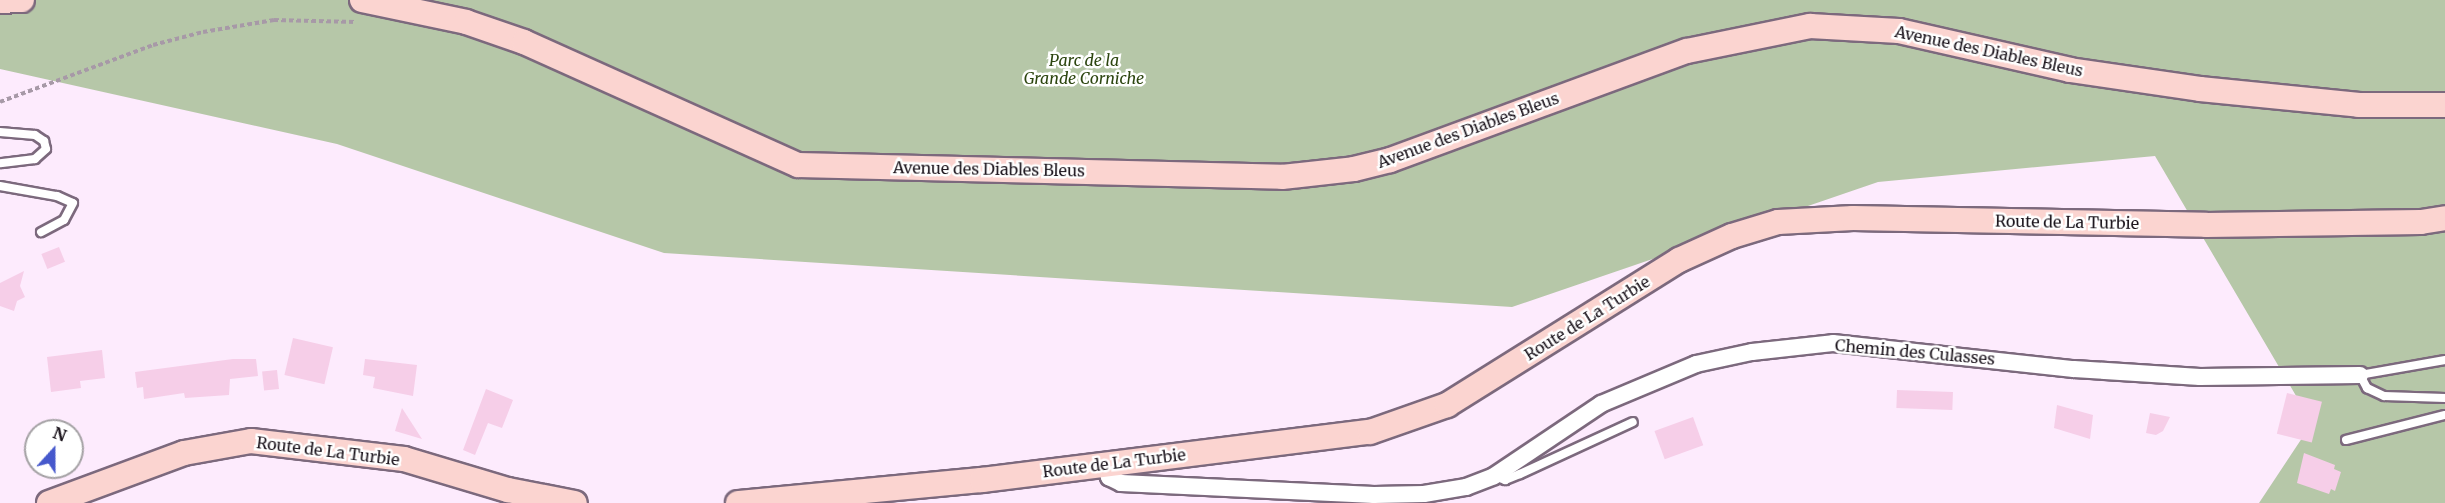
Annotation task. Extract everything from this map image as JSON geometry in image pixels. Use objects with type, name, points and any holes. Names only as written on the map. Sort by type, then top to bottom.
[{"type":"main road","points":[[0,1],[22,0]]},
{"type":"main road","name":"Avenue des Diables Bleus","points":[[362,11],[466,22],[524,42],[798,165],[1282,177],[1354,169],[1390,160],[1687,51],[1810,26],[1899,31],[2070,70],[2200,88],[2359,105],[2445,105]]},
{"type":"main road","name":"Route de La Turbie","points":[[738,503],[840,495],[1370,432],[1406,422],[1447,405],[1679,260],[1732,236],[1778,222],[1852,218],[2206,225],[2421,222],[2445,218]]},
{"type":"main road","name":"Route de La Turbie","points":[[49,503],[184,453],[251,441],[404,459],[508,489],[575,503]]},
{"type":"street","name":"Chemin des Culasses","points":[[1105,464],[1109,477],[1121,483],[1374,495],[1424,494],[1466,487],[1494,476],[1601,404],[1696,364],[1752,352],[1833,343],[2074,369],[2200,377],[2360,375]]},
{"type":"lane","points":[[0,132],[35,135],[44,141],[46,149],[35,159],[0,163]]},
{"type":"lane","points":[[0,186],[67,198],[73,203],[64,220],[40,232]]},
{"type":"lane","name":"Chemin des Culasses","points":[[2360,375],[2445,360]]},
{"type":"lane","points":[[2360,375],[2367,388],[2384,396],[2445,398]]},
{"type":"lane","points":[[2346,440],[2445,415]]},
{"type":"lane","points":[[1494,476],[1505,480],[1633,422]]},
{"type":"path","points":[[0,102],[153,45],[203,32],[274,20],[362,11]]},
{"type":"green space","name":"Parc de la Grande Corniche","points":[[0,0],[2445,0],[2445,503],[2259,503],[2312,423],[2155,156],[1878,182],[1512,307],[664,253],[337,144],[0,69]]},
{"type":"building","points":[[59,247],[65,262],[47,269],[41,254]]},
{"type":"building","points":[[24,271],[20,286],[25,297],[17,301],[14,311],[0,306],[0,283]]},
{"type":"building","points":[[293,338],[333,347],[324,384],[284,375]]},
{"type":"building","points":[[102,350],[105,378],[80,381],[81,388],[51,392],[47,357]]},
{"type":"building","points":[[233,359],[256,359],[258,376],[230,379],[229,395],[185,398],[184,393],[144,399],[143,387],[137,388],[135,372]]},
{"type":"building","points":[[365,359],[417,365],[413,396],[373,388],[375,377],[363,375]]},
{"type":"building","points":[[277,370],[279,389],[264,390],[262,372]]},
{"type":"building","points":[[486,389],[513,400],[502,428],[488,423],[475,455],[463,450]]},
{"type":"building","points":[[1897,390],[1953,392],[1952,410],[1896,408]]},
{"type":"building","points":[[2287,393],[2322,402],[2312,442],[2277,434]]},
{"type":"building","points":[[2057,405],[2093,415],[2090,439],[2054,428]]},
{"type":"building","points":[[402,408],[422,439],[395,431]]},
{"type":"building","points":[[2150,413],[2170,417],[2163,431],[2156,435],[2146,433]]},
{"type":"building","points":[[1693,417],[1703,445],[1665,459],[1654,431]]},
{"type":"building","points":[[2304,453],[2335,465],[2334,469],[2341,472],[2335,491],[2331,489],[2329,494],[2297,483]]}]
